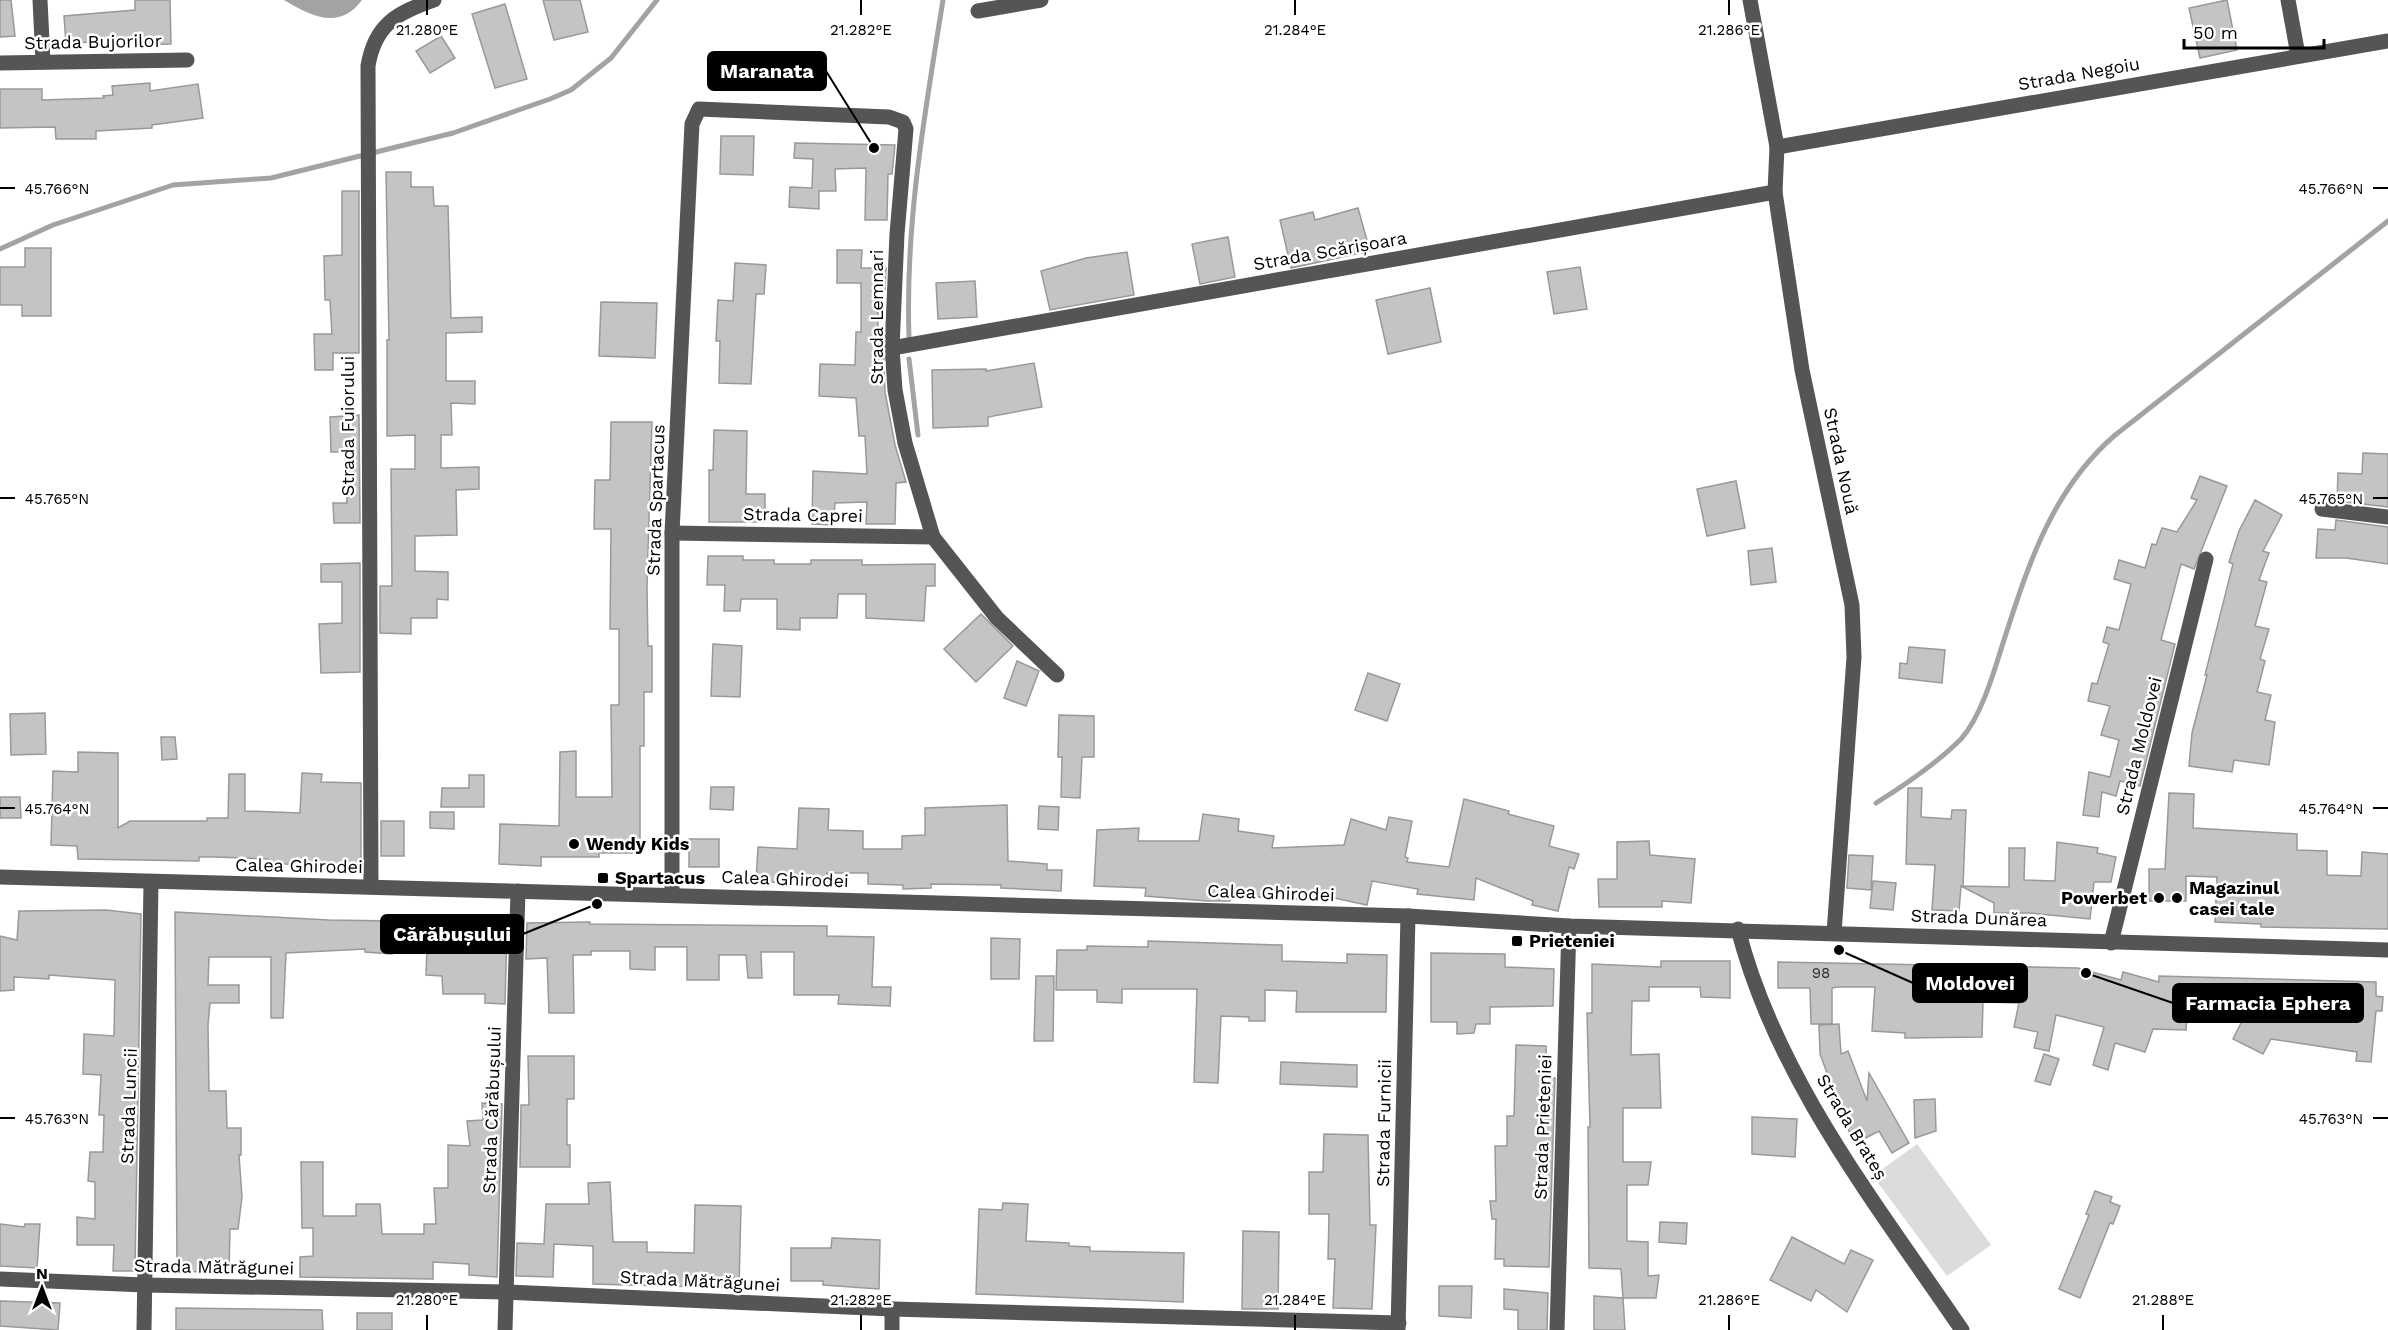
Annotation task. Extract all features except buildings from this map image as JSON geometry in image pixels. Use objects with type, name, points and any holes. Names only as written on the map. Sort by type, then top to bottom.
[{"type":"street","points":[[40,0],[43,61]]},
{"type":"street","name":"Strada Fuiorului","points":[[371,887],[366,170],[368,66],[376,39],[394,17],[434,0]]},
{"type":"street","points":[[978,10],[1041,0]]},
{"type":"street","name":"Strada Nouă","points":[[1749,0],[1777,147],[1775,192],[1802,370],[1851,605],[1854,657],[1833,933]]},
{"type":"street","points":[[2288,0],[2298,55]]},
{"type":"street","name":"Strada Negoiu","points":[[1777,147],[2388,41]]},
{"type":"street","name":"Strada Bujorilor","points":[[0,63],[187,60]]},
{"type":"street","name":"Strada Lemnari","points":[[699,109],[890,117],[903,122],[906,129],[897,234],[892,348],[895,390],[905,443],[933,537],[997,618],[1057,675]]},
{"type":"street","name":"Strada Spartacus","points":[[672,895],[672,532],[692,124],[699,109]]},
{"type":"street","name":"Strada Scărișoara","points":[[892,348],[1775,192]]},
{"type":"street","points":[[2322,509],[2388,517]]},
{"type":"street","name":"Strada Caprei","points":[[672,532],[933,537]]},
{"type":"street","name":"Strada Moldovei","points":[[2111,943],[2206,559]]},
{"type":"street","name":"Calea Ghirodei","points":[[0,877],[1408,916],[1569,926]]},
{"type":"street","name":"Strada Luncii","points":[[144,1330],[151,882]]},
{"type":"street","name":"Strada Cărăbușului","points":[[505,1330],[518,891]]},
{"type":"street","name":"Strada Furnicii","points":[[1399,1326],[1408,916]]},
{"type":"street","name":"Strada Dunărea","points":[[1569,926],[1738,929],[2111,943],[2388,950]]},
{"type":"street","name":"Strada Prieteniei","points":[[1557,1330],[1569,926]]},
{"type":"street","name":"Strada Brateș","points":[[1738,929],[1749,969],[1798,1075],[1864,1185],[1962,1330]]},
{"type":"street","name":"Strada Mătrăgunei","points":[[0,1279],[145,1285],[505,1292],[892,1309],[1399,1326]]},
{"type":"street","points":[[892,1309],[892,1330]]},
{"type":"shaded area","points":[[284,0],[362,0],[353,10],[344,15],[324,18],[304,11]]},
{"type":"shaded area","points":[[1917,1144],[1991,1245],[1947,1276],[1873,1176]]},
{"type":"waterway","points":[[0,249],[53,225],[173,185],[271,178],[453,133],[550,99],[571,90],[611,58],[657,0]]},
{"type":"waterway","points":[[909,337],[913,210],[923,126],[943,0]]},
{"type":"waterway","points":[[1876,803],[1952,748],[1975,719],[1986,694],[2032,558],[2044,531],[2058,505],[2092,458],[2114,436],[2388,221]]},
{"type":"waterway","points":[[909,359],[918,435]]},
{"type":"place","name":"Maranata","points":[[874,148]]},
{"type":"place","name":"Wendy Kids","points":[[574,844]]},
{"type":"place","name":"Spartacus","points":[[603,878]]},
{"type":"place","name":"Powerbet","points":[[2159,898]]},
{"type":"place","name":"Magazinul casei tale","points":[[2177,898]]},
{"type":"place","name":"Cărăbușului","points":[[597,904]]},
{"type":"place","name":"Prieteniei","points":[[1517,941]]},
{"type":"place","name":"Moldovei","points":[[1839,950]]},
{"type":"place","name":"Farmacia Ephera","points":[[2086,973]]}]
